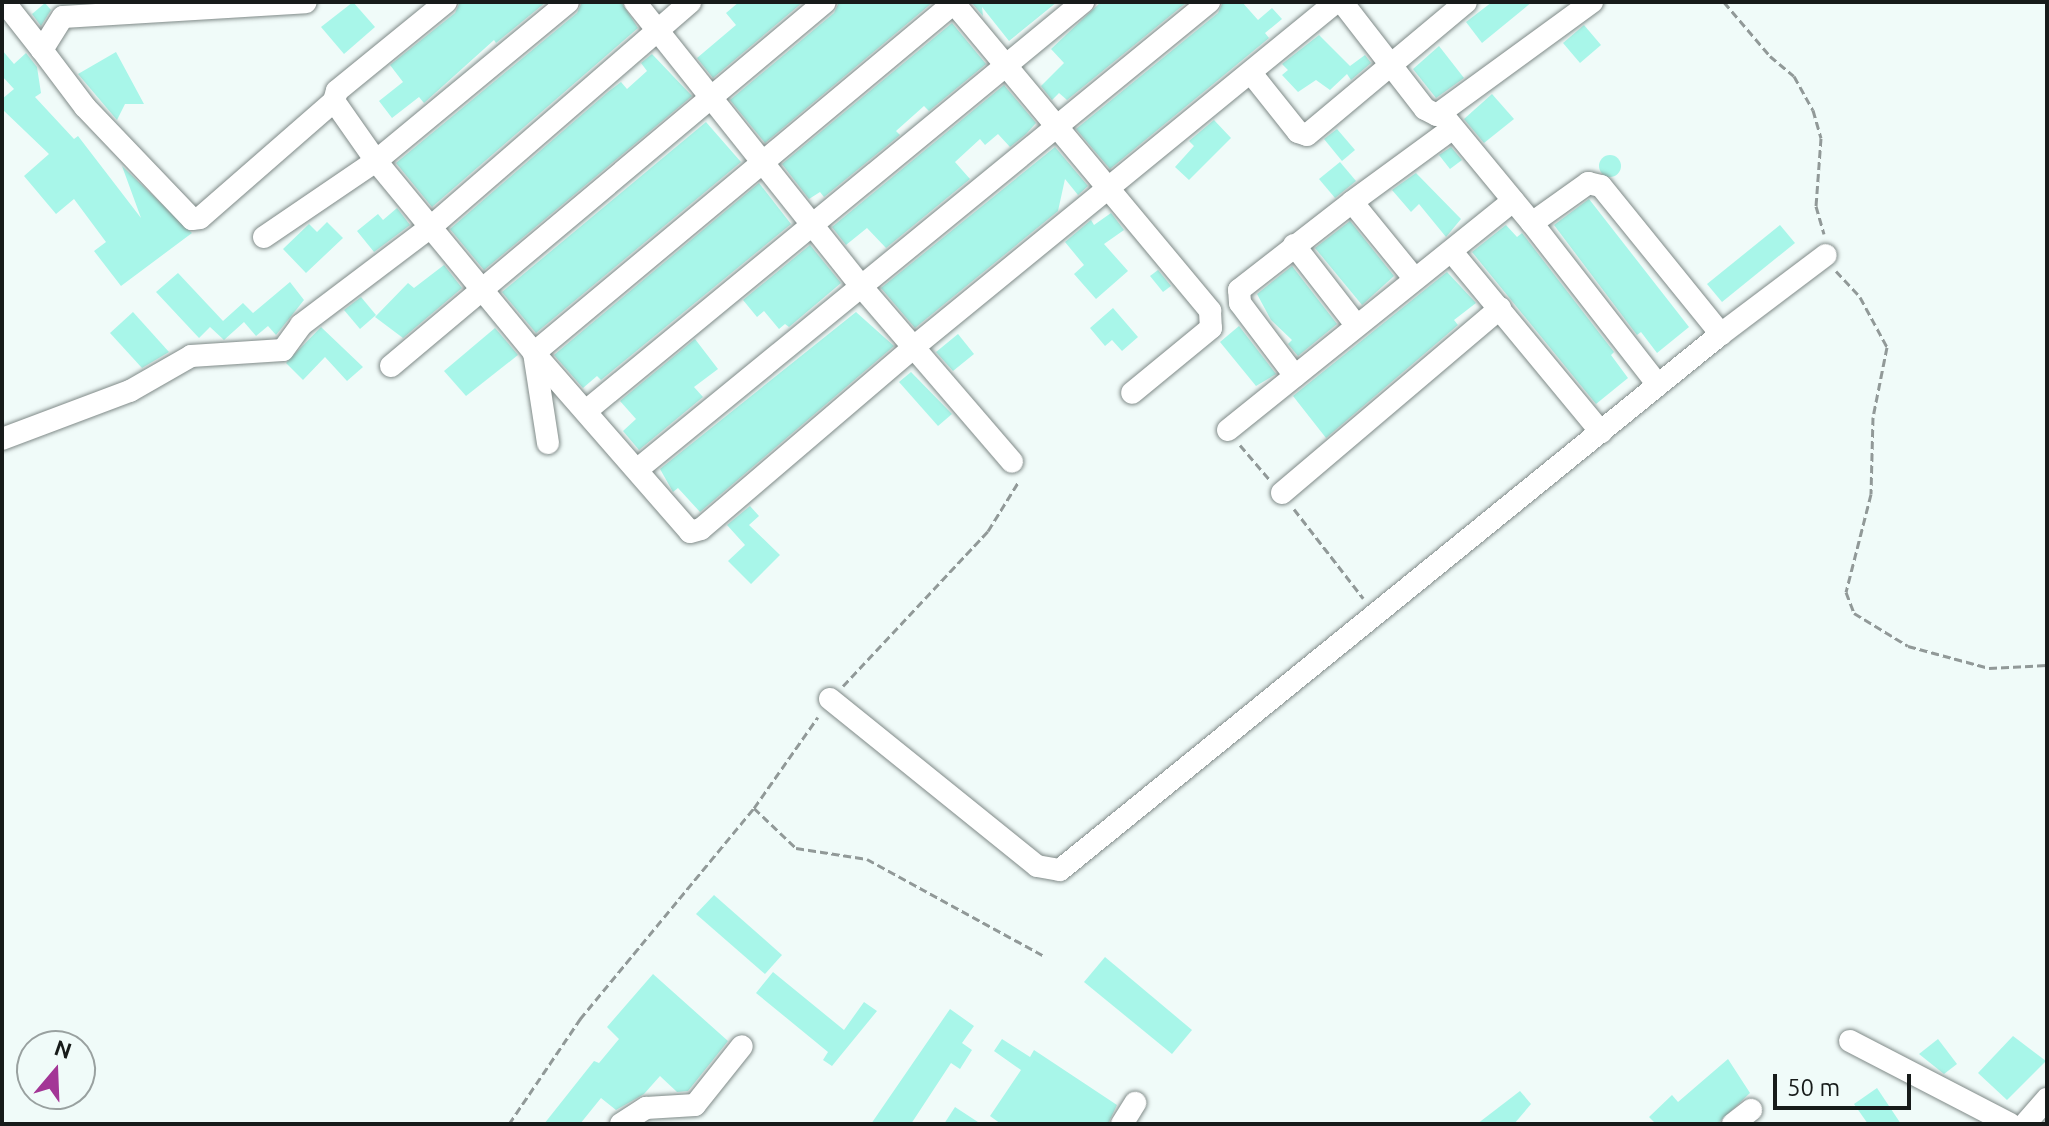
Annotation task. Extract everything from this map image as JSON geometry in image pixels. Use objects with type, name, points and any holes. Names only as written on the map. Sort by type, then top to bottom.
[{"type":"street","points":[[42,50],[63,17],[306,2]]},
{"type":"street","points":[[9,8],[85,107],[192,219],[200,218],[334,101],[337,91],[446,2]]},
{"type":"street","points":[[264,237],[376,161],[568,2]]},
{"type":"street","points":[[635,2],[764,159],[860,285],[1016,468]]},
{"type":"street","points":[[2,439],[130,391],[191,356],[283,350],[301,325],[433,225],[657,27],[690,2]]},
{"type":"street","points":[[391,366],[825,2]]},
{"type":"street","points":[[534,353],[954,2],[1008,63],[1212,319],[1211,328],[1132,393]]},
{"type":"street","points":[[586,411],[1083,2]]},
{"type":"street","points":[[638,469],[1056,122],[1209,2]]},
{"type":"street","points":[[334,101],[376,161],[433,225],[534,353],[638,469],[686,530],[697,532],[915,346],[1339,2],[1425,109],[1448,121],[1658,385]]},
{"type":"street","points":[[1251,73],[1298,132],[1307,135],[1466,2]]},
{"type":"street","points":[[1295,376],[1238,295],[1244,281],[1352,202],[1592,2]]},
{"type":"street","points":[[1532,223],[1594,182],[1721,334]]},
{"type":"street","points":[[1228,430],[1513,201]]},
{"type":"street","points":[[1352,202],[1414,278]]},
{"type":"street","points":[[1294,245],[1356,325]]},
{"type":"street","points":[[1452,252],[1601,432]]},
{"type":"street","points":[[830,699],[1037,866],[1060,870],[1721,334],[1826,255]]},
{"type":"street","points":[[1282,493],[1500,308]]},
{"type":"street","points":[[534,353],[548,443]]},
{"type":"street","points":[[1850,1041],[2010,1124]]},
{"type":"street","points":[[621,1124],[646,1108],[695,1105],[742,1046]]},
{"type":"street","points":[[2025,1124],[2047,1099]]},
{"type":"street","points":[[1122,1124],[1135,1103]]},
{"type":"path","points":[[1724,2],[1770,56],[1794,76],[1813,110],[1821,138],[1816,206],[1826,255],[1860,297],[1887,347],[1873,417],[1871,494],[1846,592],[1854,613],[1908,646],[1989,668],[2047,665]]},
{"type":"path","points":[[1228,430],[1282,493],[1375,615]]},
{"type":"path","points":[[509,1124],[605,986],[754,808],[830,699],[988,531],[1018,488],[1016,468]]},
{"type":"path","points":[[754,808],[796,848],[867,859],[1044,956]]},
{"type":"building","points":[[353,2],[375,27],[344,54],[321,27]]},
{"type":"building","points":[[460,2],[546,2],[496,43],[494,40],[424,103],[419,97],[392,118],[379,101],[403,82],[390,65],[455,13]]},
{"type":"building","points":[[582,2],[621,2],[638,28],[432,207],[396,163],[577,13]]},
{"type":"building","points":[[739,2],[803,2],[713,78],[697,58],[736,25],[726,13]]},
{"type":"building","points":[[839,2],[933,2],[765,143],[730,100],[834,13]]},
{"type":"building","points":[[971,2],[1057,2],[1009,41],[982,7],[983,16]]},
{"type":"building","points":[[1101,2],[1187,2],[1067,100],[1059,93],[1052,100],[1041,86],[1064,63],[1051,49]]},
{"type":"building","points":[[1223,2],[1242,2],[1258,20],[1272,8],[1282,19],[1265,33],[1269,38],[1110,169],[1076,129],[1218,13]]},
{"type":"building","points":[[1492,2],[1532,2],[1482,43],[1466,22]]},
{"type":"building","points":[[45,3],[51,10],[41,26],[32,14]]},
{"type":"building","points":[[952,23],[986,64],[929,111],[924,106],[896,131],[900,135],[824,197],[820,192],[809,199],[782,164]]},
{"type":"building","points":[[1584,25],[1601,45],[1580,63],[1563,43]]},
{"type":"building","points":[[1319,35],[1350,66],[1365,55],[1371,63],[1351,80],[1347,74],[1330,90],[1316,80],[1298,92],[1282,75],[1288,70],[1282,64]]},
{"type":"building","points":[[1439,46],[1464,78],[1436,98],[1413,69]]},
{"type":"building","points":[[2,50],[14,64],[26,53],[37,67],[41,93],[35,97],[74,139],[78,136],[141,218],[122,166],[192,233],[121,286],[94,251],[106,242],[74,199],[56,214],[24,176],[49,154],[2,109],[2,99],[14,89],[2,76]]},
{"type":"building","points":[[116,52],[144,104],[125,104],[117,120],[78,74]]},
{"type":"building","points":[[652,54],[692,96],[484,270],[450,229],[608,92],[621,82],[627,89],[647,71],[641,63]]},
{"type":"building","points":[[1004,85],[1036,123],[1026,134],[1010,147],[998,134],[985,145],[980,139],[955,162],[970,179],[886,248],[867,228],[846,245],[832,227]]},
{"type":"building","points":[[1492,94],[1514,119],[1484,143],[1464,119]]},
{"type":"building","points":[[1214,120],[1231,138],[1189,180],[1175,167],[1194,146],[1189,141]]},
{"type":"building","points":[[706,122],[741,162],[536,333],[502,292]]},
{"type":"building","points":[[1337,129],[1355,150],[1342,161],[1324,139]]},
{"type":"building","points":[[1055,147],[1088,186],[1078,195],[1065,179],[1058,211],[915,328],[881,288]]},
{"type":"building","points":[[1451,147],[1462,160],[1450,169],[1439,155]]},
{"type":"building","points":[[1610,155],[1618,158],[1621,166],[1618,174],[1610,177],[1602,174],[1599,166],[1602,158]]},
{"type":"building","points":[[1340,162],[1356,181],[1335,198],[1319,179]]},
{"type":"building","points":[[1416,173],[1461,219],[1446,237],[1419,204],[1411,212],[1392,190]]},
{"type":"building","points":[[759,183],[791,224],[601,380],[597,376],[583,388],[554,355]]},
{"type":"building","points":[[1589,199],[1689,327],[1657,353],[1641,332],[1637,335],[1554,225]]},
{"type":"building","points":[[397,208],[410,225],[374,252],[357,231],[378,214],[383,220]]},
{"type":"building","points":[[1111,213],[1124,230],[1104,244],[1128,271],[1096,299],[1074,274],[1084,265],[1065,242],[1091,220],[1094,225]]},
{"type":"building","points":[[1350,221],[1394,276],[1362,305],[1315,248]]},
{"type":"building","points":[[327,222],[343,238],[306,273],[283,249],[309,224],[317,232]]},
{"type":"building","points":[[1506,225],[1517,237],[1522,233],[1614,352],[1611,355],[1628,378],[1596,404],[1472,252]]},
{"type":"building","points":[[1780,225],[1795,243],[1722,302],[1707,284]]},
{"type":"building","points":[[810,245],[841,283],[789,327],[785,324],[779,329],[764,311],[757,317],[743,300]]},
{"type":"building","points":[[444,265],[462,288],[403,338],[375,317],[408,283],[414,288]]},
{"type":"building","points":[[1292,266],[1337,324],[1298,356],[1288,344],[1292,340],[1271,320],[1257,294]]},
{"type":"building","points":[[1158,270],[1171,286],[1163,292],[1150,276]]},
{"type":"building","points":[[1447,272],[1476,303],[1454,320],[1458,325],[1326,438],[1293,396]]},
{"type":"building","points":[[178,273],[223,321],[243,303],[253,313],[290,282],[304,300],[276,335],[268,326],[256,336],[244,322],[224,340],[210,327],[199,338],[156,292]]},
{"type":"building","points":[[361,297],[376,315],[360,329],[344,310]]},
{"type":"building","points":[[1113,308],[1138,337],[1122,351],[1112,340],[1105,346],[1090,328]]},
{"type":"building","points":[[133,312],[169,352],[142,368],[110,333]]},
{"type":"building","points":[[856,312],[894,346],[700,512],[678,488],[673,492],[660,469]]},
{"type":"building","points":[[1239,326],[1276,374],[1256,386],[1220,342]]},
{"type":"building","points":[[321,327],[363,367],[347,381],[325,357],[303,380],[286,363]]},
{"type":"building","points":[[495,328],[518,355],[466,396],[444,371]]},
{"type":"building","points":[[958,334],[974,354],[953,371],[936,352]]},
{"type":"building","points":[[695,339],[718,369],[694,387],[703,397],[639,450],[623,431],[636,419],[620,401]]},
{"type":"building","points":[[911,372],[952,414],[938,426],[899,382]]},
{"type":"building","points":[[750,506],[759,516],[749,525],[780,555],[751,584],[728,561],[745,545],[727,525]]},
{"type":"building","points":[[714,895],[782,955],[765,974],[696,914]]},
{"type":"building","points":[[1105,957],[1192,1030],[1172,1054],[1084,982]]},
{"type":"building","points":[[773,972],[844,1030],[864,1002],[877,1011],[832,1066],[823,1060],[828,1052],[756,993]]},
{"type":"building","points":[[653,974],[728,1041],[688,1091],[677,1092],[660,1076],[644,1094],[616,1110],[601,1098],[580,1124],[544,1124],[594,1061],[599,1063],[619,1039],[607,1027]]},
{"type":"building","points":[[950,1009],[974,1026],[962,1043],[972,1050],[960,1069],[951,1063],[911,1124],[871,1124]]},
{"type":"building","points":[[2013,1036],[2046,1061],[2007,1100],[1978,1073]]},
{"type":"building","points":[[1002,1039],[1030,1057],[1034,1050],[1117,1105],[1108,1124],[1001,1124],[990,1116],[1021,1070],[994,1051]]},
{"type":"building","points":[[1938,1039],[1957,1064],[1944,1074],[1919,1054]]},
{"type":"building","points":[[1728,1059],[1750,1093],[1717,1124],[1656,1124],[1649,1117],[1672,1095],[1678,1102]]},
{"type":"building","points":[[1877,1088],[1901,1124],[1868,1124],[1854,1104]]},
{"type":"building","points":[[1520,1091],[1531,1104],[1514,1124],[1477,1124]]},
{"type":"building","points":[[955,1107],[981,1124],[944,1124]]}]
